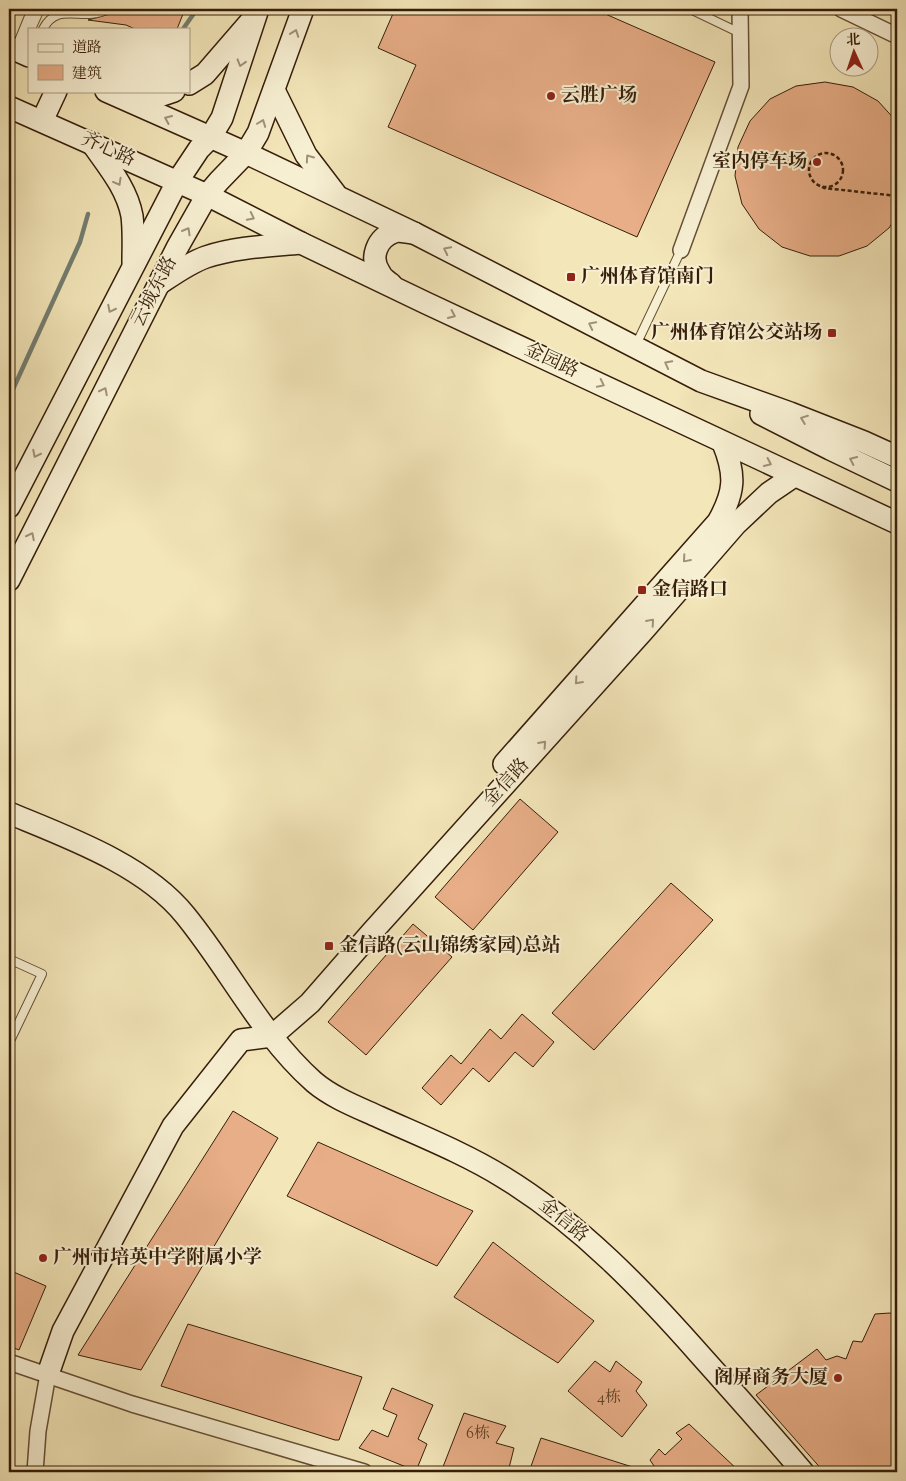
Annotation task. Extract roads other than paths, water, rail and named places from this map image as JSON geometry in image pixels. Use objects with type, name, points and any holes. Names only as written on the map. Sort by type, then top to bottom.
[{"type":"main road","name":"云城东路","points":[[9,580],[159,284],[207,195],[246,154],[258,133],[304,9]]},
{"type":"main road","name":"云城东路","points":[[9,508],[177,182],[199,149],[210,138],[222,118],[257,12]]},
{"type":"main road","points":[[190,83],[205,74],[257,12]]},
{"type":"main road","points":[[274,90],[306,155],[338,196]]},
{"type":"main road","points":[[42,121],[56,92]]},
{"type":"main road","points":[[108,92],[338,196],[414,233],[701,381],[782,426],[897,481]]},
{"type":"main road","points":[[126,100],[152,98],[171,92]]},
{"type":"main road","name":"齐心路","points":[[9,106],[207,195]]},
{"type":"main road","points":[[91,142],[116,178],[127,200],[133,228],[133,266]]},
{"type":"main road","name":"金园路","points":[[207,195],[301,243],[723,443],[897,523]]},
{"type":"main road","points":[[395,287],[380,275],[375,264],[376,248],[383,239],[396,231],[414,233]]},
{"type":"main road","points":[[159,284],[187,266],[204,258],[231,250],[301,243]]},
{"type":"main road","points":[[96,338],[124,353]]},
{"type":"main road","points":[[701,381],[836,431],[897,458]]},
{"type":"main road","points":[[723,443],[731,464],[732,487],[727,505],[727,523]]},
{"type":"main road","points":[[727,523],[794,476]]},
{"type":"main road","name":"金信路","points":[[727,523],[636,638],[310,1003],[272,1036],[286,1053],[323,1089],[504,1177],[534,1197],[591,1243],[676,1326],[803,1472]]},
{"type":"main road","points":[[9,813],[74,840],[120,863],[160,890],[185,914],[272,1036],[241,1040],[173,1126],[63,1331],[48,1374]]},
{"type":"street","points":[[681,250],[741,86],[740,9]]},
{"type":"street","points":[[841,9],[893,34],[897,32]]},
{"type":"street","points":[[9,1362],[132,1404],[364,1472]]},
{"type":"street","points":[[35,1472],[38,1431],[48,1374]]},
{"type":"lane","points":[[20,48],[32,9]]},
{"type":"lane","points":[[32,28],[40,9]]},
{"type":"lane","points":[[44,28],[50,15],[56,10],[102,12],[108,9]]},
{"type":"lane","points":[[690,9],[740,33]]},
{"type":"lane","points":[[635,347],[681,250]]},
{"type":"lane","points":[[9,959],[42,974],[9,1043]]},
{"type":"waterway","points":[[184,28],[197,9]]},
{"type":"waterway","points":[[9,398],[80,242],[88,214]]},
{"type":"place","name":"云胜广场","points":[[551,96]]},
{"type":"place","name":"室内停车场","points":[[817,162]]},
{"type":"place","name":"广州体育馆南门","points":[[571,277]]},
{"type":"place","name":"广州体育馆公交站场","points":[[832,333]]},
{"type":"place","name":"金信路口","points":[[642,590]]},
{"type":"place","name":"金信路(云山锦绣家园)总站","points":[[329,946]]},
{"type":"place","name":"广州市培英中学附属小学","points":[[43,1258]]},
{"type":"place","name":"阁屏商务大厦","points":[[838,1378]]}]
